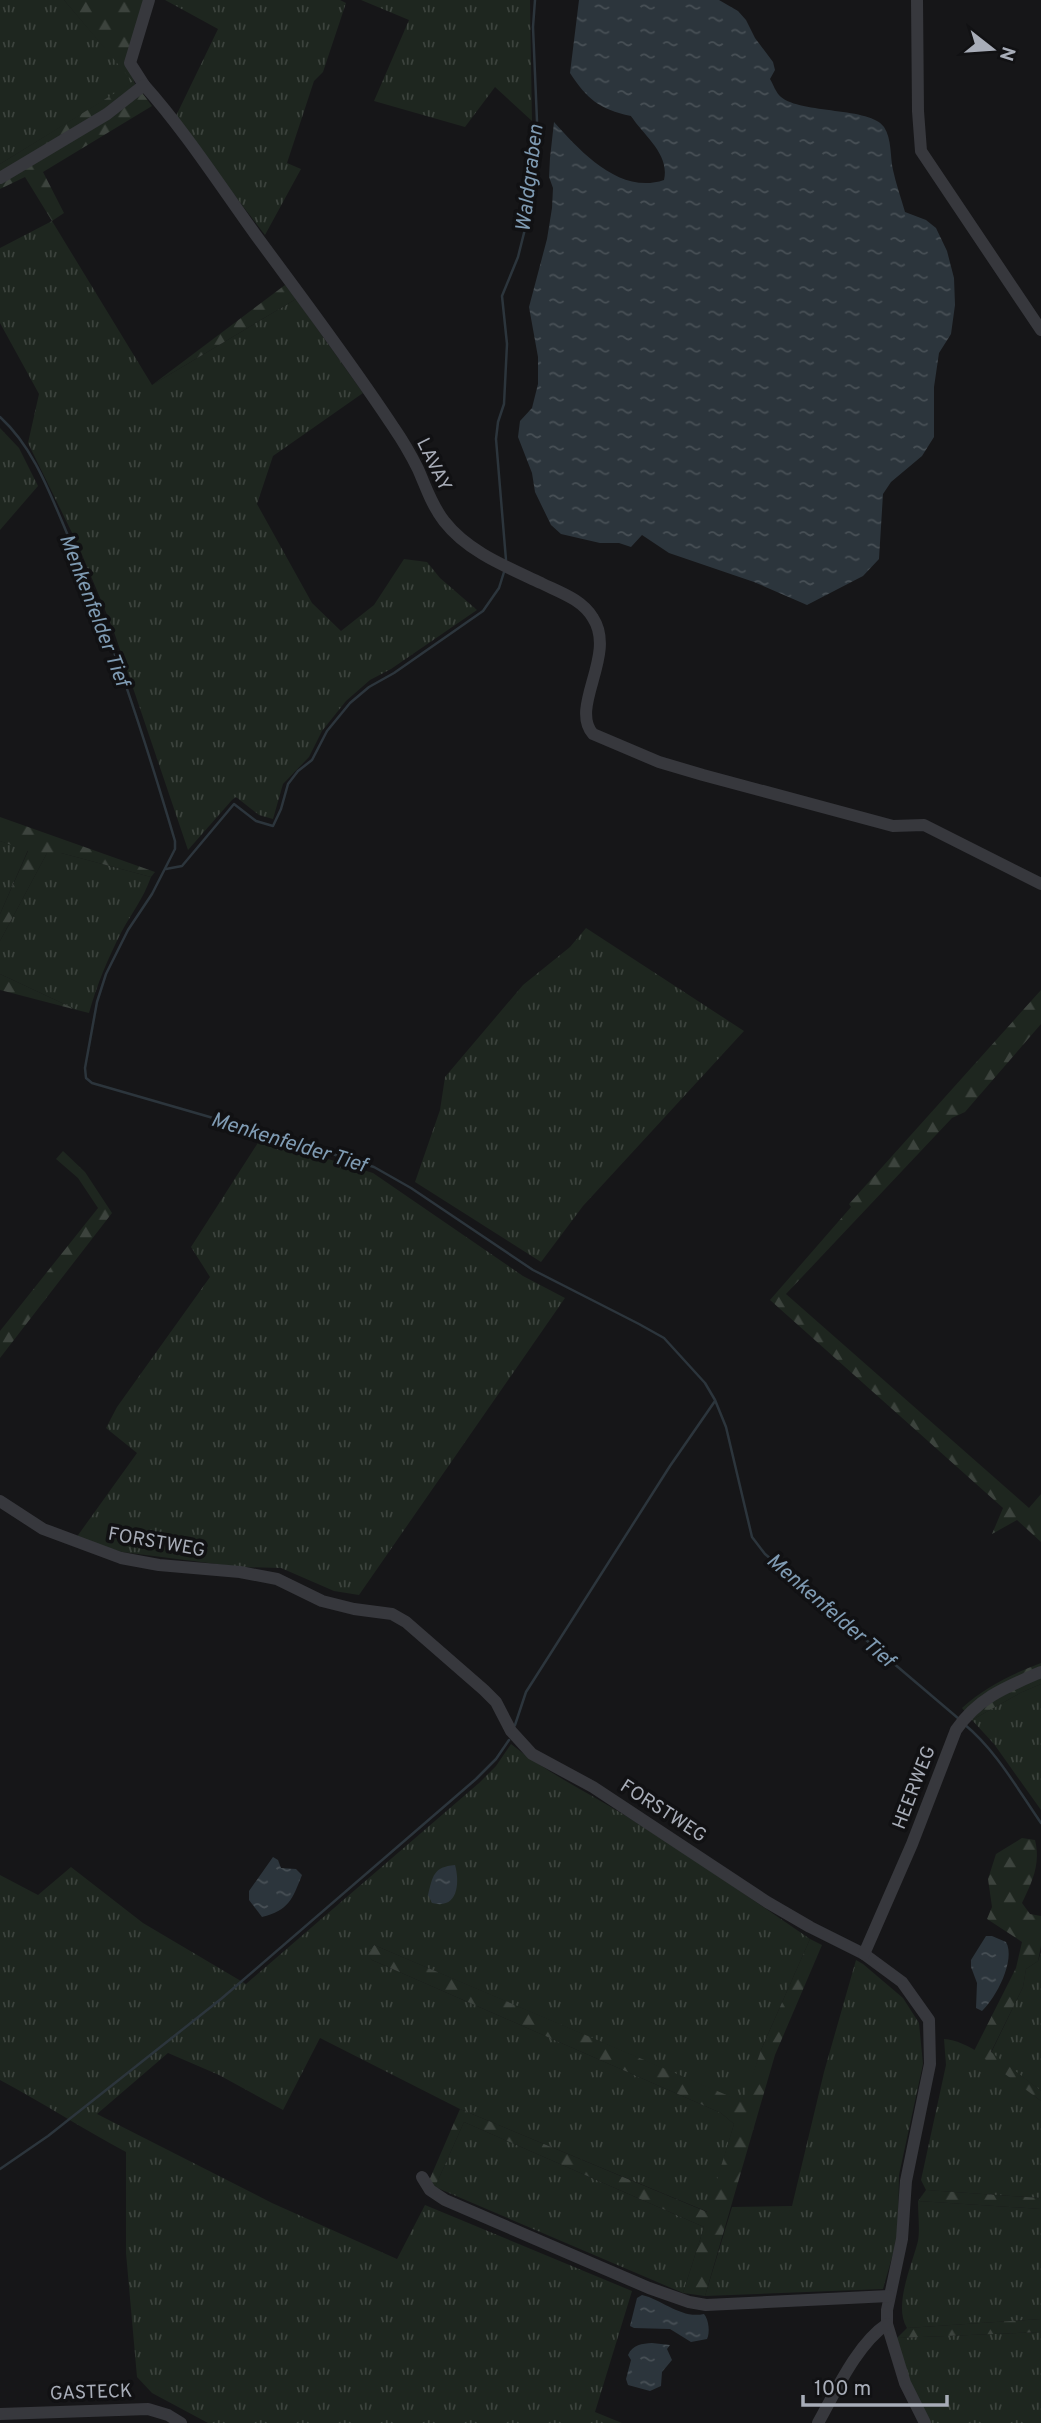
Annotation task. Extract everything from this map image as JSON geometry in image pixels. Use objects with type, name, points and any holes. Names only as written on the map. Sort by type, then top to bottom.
[{"type":"street","name":"LAVAY","points":[[149,0],[130,63],[366,385],[403,441],[429,498],[445,523],[490,559],[577,600],[594,618],[601,640],[598,667],[585,712],[588,728],[593,734],[613,744],[704,775],[892,826],[916,823],[924,825],[1041,884]]},
{"type":"street","points":[[917,0],[921,152],[1041,330]]},
{"type":"street","points":[[0,178],[107,114],[144,85]]},
{"type":"street","name":"FORSTWEG","points":[[0,1502],[43,1529],[121,1558],[159,1565],[258,1575],[295,1586],[322,1601],[392,1614],[406,1622],[484,1690],[496,1702],[511,1731],[533,1754],[593,1787],[766,1902],[864,1954],[902,1982],[929,2020],[931,2044],[927,2085],[906,2181],[902,2239],[889,2296],[887,2324],[905,2383],[925,2423]]},
{"type":"street","name":"HEERWEG","points":[[864,1954],[912,1844],[956,1730],[981,1701],[1041,1672]]},
{"type":"street","points":[[422,2178],[429,2190],[445,2200],[649,2288],[690,2302],[706,2305],[889,2296]]},
{"type":"street","points":[[818,2423],[868,2342],[875,2332],[887,2324]]},
{"type":"street","name":"GASTECK","points":[[0,2414],[148,2409],[168,2415],[181,2423]]},
{"type":"green space","points":[[0,0],[64,0],[134,82],[0,164]]},
{"type":"green space","points":[[64,0],[152,0],[130,63],[134,82],[152,106],[43,172],[64,213],[52,221],[25,177],[0,189],[0,164],[133,82]]},
{"type":"green space","points":[[165,0],[340,0],[346,3],[323,72],[314,81],[287,163],[301,169],[265,235],[175,118],[218,29]]},
{"type":"green space","points":[[361,0],[530,0],[532,121],[495,87],[465,127],[374,101],[409,20]]},
{"type":"green space","points":[[52,221],[152,385],[296,299],[363,393],[273,456],[257,504],[312,603],[341,631],[374,605],[404,559],[427,562],[440,578],[477,610],[391,669],[370,680],[346,701],[322,731],[309,757],[283,784],[273,819],[259,815],[236,797],[188,850],[113,629],[78,545],[28,443],[39,394],[0,323],[0,248]]},
{"type":"green space","points":[[285,285],[296,299],[152,385]]},
{"type":"green space","points":[[0,428],[19,448],[38,486],[0,530]]},
{"type":"green space","points":[[0,817],[155,872],[151,877],[61,853],[47,853],[0,941],[0,914],[28,851],[0,841]]},
{"type":"green space","points":[[0,841],[28,850],[0,914]]},
{"type":"green space","points":[[47,853],[61,853],[151,877],[112,951],[89,1013],[0,974],[0,941]]},
{"type":"green space","points":[[586,928],[744,1031],[583,1206],[541,1262],[415,1182],[440,1110],[445,1077],[523,985],[570,947]]},
{"type":"green space","points":[[0,974],[77,1010],[0,990]]},
{"type":"green space","points":[[1041,990],[1041,1024],[965,1112],[952,1118],[786,1294],[1029,1508],[1041,1494],[1041,1542],[1017,1520],[992,1534],[1003,1508],[770,1300],[851,1207],[849,1204]]},
{"type":"green space","points":[[261,1138],[373,1173],[523,1276],[565,1298],[359,1595],[334,1591],[281,1568],[240,1567],[122,1552],[76,1538],[137,1453],[106,1428],[117,1407],[210,1277],[191,1247]]},
{"type":"green space","points":[[63,1151],[85,1172],[112,1213],[0,1358],[0,1331],[98,1208],[78,1178],[56,1159]]},
{"type":"green space","points":[[1041,1663],[1041,1684],[972,1720],[962,1708],[999,1682]]},
{"type":"green space","points":[[1041,1684],[1041,1810],[994,1744],[972,1720]]},
{"type":"green space","points":[[511,1744],[672,1846],[810,1939],[761,2050],[744,2103],[374,1945],[368,1954],[372,1960],[721,2113],[734,2124],[708,2212],[460,2109],[320,2038],[283,2110],[219,2075],[168,2053],[97,2114],[272,2203],[397,2259],[425,2205],[632,2291],[595,2412],[622,2423],[208,2423],[152,2393],[137,2377],[126,2253],[126,2152],[0,2080],[0,1875],[38,1895],[71,1867],[143,1923],[246,1984],[479,1783],[496,1766]]},
{"type":"green space","points":[[1022,1838],[1035,1840],[1037,1849],[1034,1873],[1022,1903],[1030,1914],[1041,1916],[1041,1946],[1038,1961],[1026,1969],[1023,1987],[991,2052],[1041,2091],[1041,2101],[974,2051],[1016,1968],[1022,1942],[987,1919],[992,1907],[988,1879],[996,1854]]},
{"type":"green space","points":[[810,1939],[822,1945],[775,2055],[705,2296],[683,2293],[704,2227],[464,2122],[435,2187],[428,2183],[460,2109],[707,2212],[734,2124],[721,2113],[372,1960],[367,1954],[374,1945],[743,2102],[761,2050]]},
{"type":"green space","points":[[1041,1952],[1041,2091],[991,2053],[1023,1987],[1026,1969],[1038,1961]]},
{"type":"green space","points":[[856,1960],[903,1998],[919,2023],[923,2064],[899,2175],[898,2236],[883,2289],[705,2296],[732,2207],[792,2206],[824,2072]]},
{"type":"green space","points":[[944,2039],[956,2041],[982,2054],[1041,2101],[1041,2198],[926,2190],[921,2180],[946,2065]]},
{"type":"green space","points":[[464,2122],[704,2227],[683,2293],[435,2187]]},
{"type":"green space","points":[[926,2190],[1041,2198],[1041,2209],[918,2201]]},
{"type":"green space","points":[[918,2201],[1041,2209],[1041,2319],[907,2328],[902,2308],[908,2273],[918,2241]]},
{"type":"green space","points":[[1041,2319],[1041,2332],[897,2338],[907,2328]]},
{"type":"green space","points":[[1041,2332],[1041,2423],[929,2423],[909,2380],[897,2338]]},
{"type":"water","points":[[579,0],[719,0],[738,11],[773,62],[775,70],[770,79],[781,97],[804,106],[865,116],[884,127],[905,212],[926,220],[936,228],[947,251],[954,278],[955,305],[951,334],[939,353],[934,387],[934,437],[922,456],[891,482],[883,494],[879,559],[863,576],[807,605],[754,582],[669,553],[642,535],[631,547],[561,534],[551,525],[535,492],[532,473],[518,437],[520,421],[532,408],[538,384],[538,357],[529,307],[547,239],[552,208],[553,188],[549,177],[554,122],[576,146],[617,176],[648,183],[664,180],[665,171],[660,154],[631,116],[595,102],[570,73]]},
{"type":"water","points":[[273,1857],[278,1860],[281,1868],[296,1869],[302,1875],[288,1903],[278,1911],[262,1917],[249,1900],[249,1891]]},
{"type":"water","points":[[455,1865],[457,1887],[452,1899],[447,1903],[432,1903],[428,1895],[435,1874],[442,1868]]},
{"type":"water","points":[[986,1936],[1006,1942],[1008,1959],[998,1988],[982,2011],[976,2008],[977,1983],[971,1960]]},
{"type":"water","points":[[642,2295],[680,2312],[704,2314],[708,2326],[707,2339],[691,2342],[670,2329],[630,2326],[637,2298]]},
{"type":"water","points":[[638,2345],[670,2345],[667,2349],[672,2360],[662,2372],[661,2386],[650,2391],[628,2385],[626,2379],[631,2360],[628,2355],[630,2351]]},
{"type":"waterway","name":"Waldgraben","points":[[506,560],[496,439],[504,404],[507,344],[502,296],[518,257],[525,229],[537,121],[533,27],[535,0]]},
{"type":"waterway","name":"Menkenfelder Tief","points":[[0,417],[22,442],[39,470],[82,569],[125,684],[175,841],[175,849],[152,894],[128,930],[106,974],[97,1002],[85,1068],[86,1078],[92,1083],[374,1167],[411,1188],[533,1270],[664,1338],[705,1383],[715,1400],[726,1427],[752,1537],[765,1554],[959,1719]]},
{"type":"waterway","name":"Waldgraben","points":[[166,869],[182,866],[234,804],[256,821],[273,826],[288,784],[298,771],[312,760],[327,731],[350,703],[369,687],[394,673],[483,611],[499,588],[504,572]]},
{"type":"waterway","points":[[515,1725],[526,1692],[670,1466],[715,1401]]},
{"type":"waterway","name":"Menkenfelder Tief","points":[[964,1724],[996,1758],[1041,1823]]},
{"type":"waterway","points":[[0,2169],[48,2136],[221,1999],[476,1779],[496,1759],[509,1740]]}]
